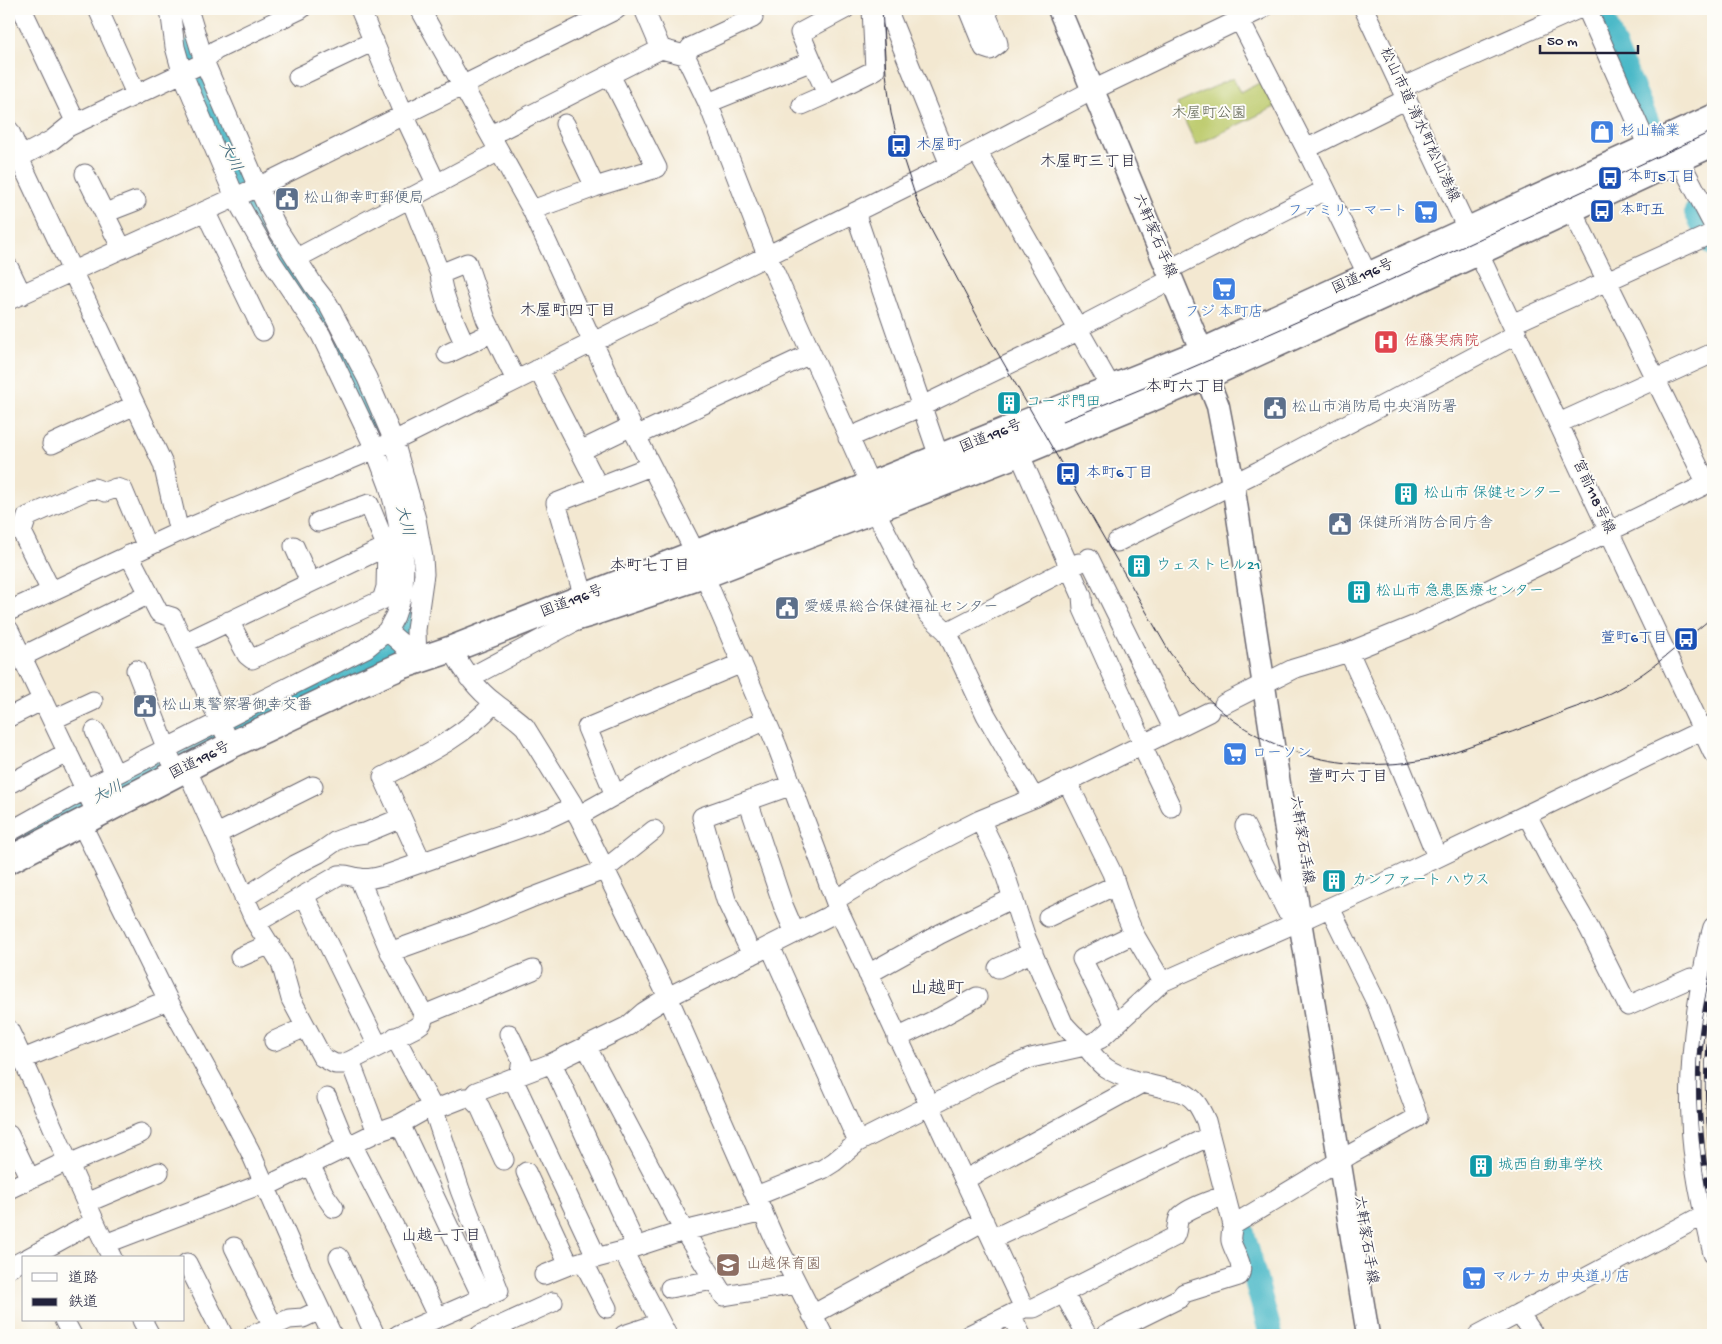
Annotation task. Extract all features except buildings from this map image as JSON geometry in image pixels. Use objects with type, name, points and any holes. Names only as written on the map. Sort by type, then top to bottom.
[{"type":"highway","name":"国道196号","points":[[945,468],[1019,453],[1208,366],[1373,286],[1473,242],[1663,153],[1713,118]]},
{"type":"highway","name":"国道196号","points":[[1663,153],[1713,143]]},
{"type":"highway","name":"国道196号","points":[[9,860],[89,806],[174,762],[225,732],[360,684],[399,642],[452,649],[587,605],[700,564],[945,468],[1112,389],[1208,366]]},
{"type":"main road","name":"六軒家石手線","points":[[1059,9],[1208,366],[1230,404],[1238,482],[1269,680],[1314,915],[1368,1335]]},
{"type":"main road","name":"六軒家石手線","points":[[1346,1158],[1380,1335]]},
{"type":"street","points":[[22,9],[76,123]]},
{"type":"street","points":[[98,9],[136,94]]},
{"type":"street","points":[[170,9],[175,47],[192,67],[246,192],[272,262],[321,335],[410,495],[403,592],[395,616],[399,642]]},
{"type":"street","points":[[188,9],[192,67],[246,192],[278,230],[328,304],[355,354],[384,446]]},
{"type":"street","points":[[16,159],[52,140],[68,127],[192,67],[216,50],[301,9]]},
{"type":"street","points":[[360,9],[436,184]]},
{"type":"street","points":[[420,9],[532,210],[634,431],[700,564],[766,720],[837,906],[992,1239],[1018,1311],[1021,1335]]},
{"type":"street","points":[[9,268],[15,297],[246,192],[617,9]]},
{"type":"street","points":[[644,9],[661,49]]},
{"type":"street","points":[[685,55],[691,47],[753,18],[749,9]]},
{"type":"street","points":[[827,94],[800,33],[845,9]]},
{"type":"street","points":[[802,105],[874,70],[884,9]]},
{"type":"street","points":[[884,9],[950,165]]},
{"type":"street","points":[[968,9],[984,48],[990,50],[998,44],[984,9]]},
{"type":"street","points":[[9,611],[179,532],[384,446],[950,165],[1237,14],[1262,9]]},
{"type":"street","name":"松山市道 清水町松山港線","points":[[1364,9],[1473,242]]},
{"type":"street","points":[[1306,149],[1404,94],[1578,9]]},
{"type":"street","points":[[1588,9],[1663,153],[1713,224]]},
{"type":"street","points":[[1237,14],[1373,286]]},
{"type":"street","points":[[298,77],[374,41]]},
{"type":"street","points":[[296,258],[436,184],[495,143],[610,75],[661,49],[685,55]]},
{"type":"street","points":[[685,55],[708,103],[767,255],[865,474],[880,520],[928,614],[947,632],[986,715],[1034,798]]},
{"type":"street","points":[[708,103],[812,61]]},
{"type":"street","points":[[532,210],[595,187],[657,168],[610,75]]},
{"type":"street","points":[[565,124],[595,187]]},
{"type":"street","points":[[9,130],[16,159],[73,272],[163,464],[179,532]]},
{"type":"street","points":[[977,151],[1112,389]]},
{"type":"street","points":[[85,174],[122,249]]},
{"type":"street","points":[[848,438],[922,406],[1079,329],[1170,274],[1325,190]]},
{"type":"street","points":[[410,197],[440,274],[441,284],[450,311],[465,345]]},
{"type":"street","points":[[471,1098],[476,1092],[552,1063],[628,1026],[644,1012],[668,997],[795,933],[908,857],[980,820],[1034,798],[1174,730],[1293,669],[1349,652],[1418,624],[1710,482],[1656,379],[1566,198]]},
{"type":"street","points":[[105,213],[136,200]]},
{"type":"street","points":[[205,211],[263,321]]},
{"type":"street","points":[[855,212],[945,468]]},
{"type":"street","points":[[1117,542],[1238,482],[1515,329],[1607,281],[1713,233]]},
{"type":"street","name":"宮前118号線","points":[[1473,242],[1609,530],[1708,727],[1713,753]]},
{"type":"street","points":[[440,274],[467,263],[492,332],[516,380]]},
{"type":"street","points":[[447,354],[492,332]]},
{"type":"street","points":[[1559,424],[1713,353]]},
{"type":"street","points":[[580,451],[634,431],[810,354]]},
{"type":"street","points":[[538,369],[598,486]]},
{"type":"street","points":[[52,444],[77,438],[135,405]]},
{"type":"street","points":[[1019,453],[1082,596],[1083,609],[1171,808]]},
{"type":"street","points":[[469,678],[587,605],[556,503],[651,466]]},
{"type":"street","points":[[51,592],[22,532],[27,517],[85,490],[94,488],[105,492],[116,488],[123,490],[147,547]]},
{"type":"street","points":[[129,555],[159,613],[172,617],[225,732],[366,648],[399,642],[416,630],[424,574],[406,544],[369,504],[318,522]]},
{"type":"street","points":[[184,643],[379,550],[406,544]]},
{"type":"street","points":[[229,621],[247,655],[252,659],[382,600],[406,544]]},
{"type":"street","points":[[294,546],[310,582]]},
{"type":"street","points":[[947,632],[1094,555],[1174,730]]},
{"type":"street","points":[[17,656],[149,594]]},
{"type":"street","points":[[9,630],[17,656],[43,700],[68,752],[168,1000],[237,1125],[332,1335]]},
{"type":"street","points":[[452,649],[463,671],[469,678],[494,703],[515,717],[525,727],[575,810],[668,997],[796,1284],[823,1335]]},
{"type":"street","points":[[1349,652],[1399,763],[1437,857]]},
{"type":"street","points":[[615,795],[587,728],[742,663]]},
{"type":"street","points":[[136,670],[174,762],[217,834],[256,923],[281,963],[291,999],[322,1057],[335,1064],[350,1061],[422,1023],[424,1015],[405,983],[390,952],[360,878]]},
{"type":"street","points":[[9,717],[43,700]]},
{"type":"street","points":[[52,720],[93,701]]},
{"type":"street","points":[[422,863],[383,777],[425,755],[468,728],[494,703]]},
{"type":"street","points":[[256,923],[339,875],[346,874],[360,878],[373,878],[422,863],[559,815],[566,810],[575,810],[615,795],[674,762],[766,720]]},
{"type":"street","points":[[544,1274],[629,1249],[760,1204],[823,1169],[858,1142],[992,1074],[1032,1058],[1085,1046],[1100,1039],[1162,982],[1314,915],[1708,727]]},
{"type":"street","points":[[95,731],[116,774]]},
{"type":"street","points":[[9,784],[68,752]]},
{"type":"street","points":[[9,832],[89,806],[116,774],[174,762]]},
{"type":"street","points":[[1067,781],[1112,873],[1134,934],[1162,982]]},
{"type":"street","points":[[752,955],[726,900],[702,817],[792,785]]},
{"type":"street","points":[[217,834],[313,786]]},
{"type":"street","points":[[748,801],[783,905],[795,933]]},
{"type":"street","points":[[1527,815],[1589,928],[1628,1006],[1691,978],[1701,982]]},
{"type":"street","points":[[244,898],[336,841],[352,835],[365,833],[401,818]]},
{"type":"street","points":[[980,820],[1002,865],[1026,938],[1056,1009],[1064,1023],[1098,1062],[1107,1069],[1121,1076],[1189,1095],[1201,1109],[1233,1224],[1231,1239],[1242,1271],[1239,1276],[1184,1293],[1180,1298],[1105,1335]]},
{"type":"street","points":[[1233,1224],[1418,1117],[1377,1004],[1314,915],[1286,910],[1245,826]]},
{"type":"street","points":[[390,952],[468,924],[604,870],[654,830]]},
{"type":"street","points":[[1048,917],[1116,885]]},
{"type":"street","points":[[304,896],[378,1046]]},
{"type":"street","points":[[868,974],[940,934],[1013,898]]},
{"type":"street","points":[[1713,927],[1701,982],[1693,1041],[1690,1112],[1695,1164],[1708,1212],[1713,1254]]},
{"type":"street","points":[[1115,1025],[1082,959],[1134,934]]},
{"type":"street","points":[[240,957],[270,944]]},
{"type":"street","points":[[770,946],[858,1142]]},
{"type":"street","points":[[998,968],[1033,952]]},
{"type":"street","points":[[424,1015],[532,970]]},
{"type":"street","points":[[898,1038],[977,997]]},
{"type":"street","points":[[23,1060],[168,1000]]},
{"type":"street","points":[[274,1041],[306,1027]]},
{"type":"street","points":[[9,1030],[86,1203],[105,1253],[264,1185],[377,1132],[400,1124],[423,1111],[441,1108],[464,1098],[471,1098],[480,1107],[504,1160]]},
{"type":"street","points":[[509,1034],[522,1061],[516,1077],[583,1261]]},
{"type":"street","points":[[396,1037],[433,1108],[460,1190],[499,1291],[398,1335]]},
{"type":"street","points":[[586,1046],[684,1231],[724,1296],[796,1284]]},
{"type":"street","points":[[350,1061],[377,1132]]},
{"type":"street","points":[[552,1063],[664,1329],[624,1335]]},
{"type":"street","points":[[964,1180],[1144,1082]]},
{"type":"street","points":[[328,1098],[350,1145],[398,1234],[438,1318]]},
{"type":"street","points":[[400,1124],[483,1298]]},
{"type":"street","points":[[9,1189],[141,1133]]},
{"type":"street","points":[[9,1135],[30,1179]]},
{"type":"street","points":[[992,1239],[1210,1136]]},
{"type":"street","points":[[310,1164],[324,1194],[334,1208]]},
{"type":"street","points":[[86,1203],[159,1172]]},
{"type":"street","points":[[526,1172],[583,1261],[607,1308]]},
{"type":"street","points":[[969,1335],[1018,1311],[1034,1308],[1064,1294],[1174,1237],[1177,1232],[1178,1219],[1182,1214],[1225,1196]]},
{"type":"street","points":[[1478,1335],[1708,1212]]},
{"type":"street","points":[[812,1315],[984,1221]]},
{"type":"street","points":[[33,1256],[94,1222]]},
{"type":"street","points":[[234,1247],[273,1326]]},
{"type":"street","points":[[339,1257],[375,1335]]},
{"type":"street","points":[[9,1268],[22,1262]]},
{"type":"street","points":[[187,1262],[223,1335]]},
{"type":"street","points":[[670,1288],[714,1280]]},
{"type":"street","points":[[1064,1294],[1088,1335]]},
{"type":"street","points":[[480,1335],[554,1302]]},
{"type":"street","points":[[253,1335],[289,1319],[303,1318],[320,1310]]},
{"type":"street","points":[[1519,1313],[1534,1335]]},
{"type":"street","points":[[65,1322],[72,1335]]},
{"type":"street","points":[[143,1322],[150,1335]]},
{"type":"green space","name":"木屋町公園","points":[[1233,78],[1240,93],[1265,80],[1277,106],[1196,145],[1177,104]]},
{"type":"waterway","points":[[1599,9],[1621,62]]},
{"type":"waterway","name":"大川","points":[[194,49],[212,124],[237,178],[259,219],[329,329],[380,436],[389,467]]},
{"type":"waterway","points":[[1625,70],[1649,126]]},
{"type":"waterway","points":[[1696,212],[1713,244]]},
{"type":"waterway","name":"大川","points":[[9,844],[250,718],[342,676],[383,653],[396,638],[404,622],[409,604],[412,577]]},
{"type":"waterway","points":[[1242,1230],[1271,1335]]},
{"type":"tram line","points":[[882,9],[886,73],[891,113],[899,146],[919,207],[984,329],[1170,653],[1204,694],[1239,724],[1264,739],[1290,750],[1344,763],[1401,763],[1429,759],[1522,728],[1610,693],[1654,666],[1713,617]]},
{"type":"tram line","points":[[1063,421],[1309,317],[1713,131]]},
{"type":"railway","points":[[1713,969],[1704,1016],[1699,1064],[1699,1103],[1702,1141],[1713,1217]]},
{"type":"railway","points":[[1713,1014],[1708,1071],[1708,1110],[1713,1167]]},
{"type":"place","name":"杉山輪業","points":[[1602,132]]},
{"type":"place","name":"木屋町","points":[[899,146]]},
{"type":"place","name":"本町5丁目","points":[[1610,178]]},
{"type":"place","name":"松山御幸町郵便局","points":[[287,199]]},
{"type":"place","name":"本町五","points":[[1602,211]]},
{"type":"place","name":"ファミリーマート","points":[[1426,212]]},
{"type":"place","name":"フジ 本町店","points":[[1224,289]]},
{"type":"place","name":"佐藤実病院","points":[[1386,342]]},
{"type":"place","name":"コーポ門田","points":[[1009,403]]},
{"type":"place","name":"松山市消防局中央消防署","points":[[1275,408]]},
{"type":"place","name":"本町6丁目","points":[[1068,474]]},
{"type":"place","name":"松山市 保健センター","points":[[1406,494]]},
{"type":"place","name":"保健所消防合同庁舎","points":[[1340,524]]},
{"type":"place","name":"ウェストヒル21","points":[[1139,566]]},
{"type":"place","name":"松山市 急患医療センター","points":[[1359,592]]},
{"type":"place","name":"愛媛県総合保健福祉センター","points":[[787,608]]},
{"type":"place","name":"萱町6丁目","points":[[1686,639]]},
{"type":"place","name":"松山東警察署御幸交番","points":[[145,706]]},
{"type":"place","name":"ローソン","points":[[1235,754]]},
{"type":"place","name":"カンファート ハウス","points":[[1334,881]]},
{"type":"place","name":"城西自動車学校","points":[[1481,1166]]},
{"type":"place","name":"山越保育園","points":[[728,1265]]},
{"type":"place","name":"マルナカ 中央道り店","points":[[1474,1278]]},
{"type":"district","name":"木屋町三丁目","points":[[1088,163]]},
{"type":"district","name":"木屋町四丁目","points":[[568,312]]},
{"type":"district","name":"本町六丁目","points":[[1186,388]]},
{"type":"district","name":"本町七丁目","points":[[650,567]]},
{"type":"district","name":"萱町六丁目","points":[[1348,778]]},
{"type":"district","name":"山越町","points":[[937,989]]},
{"type":"district","name":"山越一丁目","points":[[441,1237]]}]
